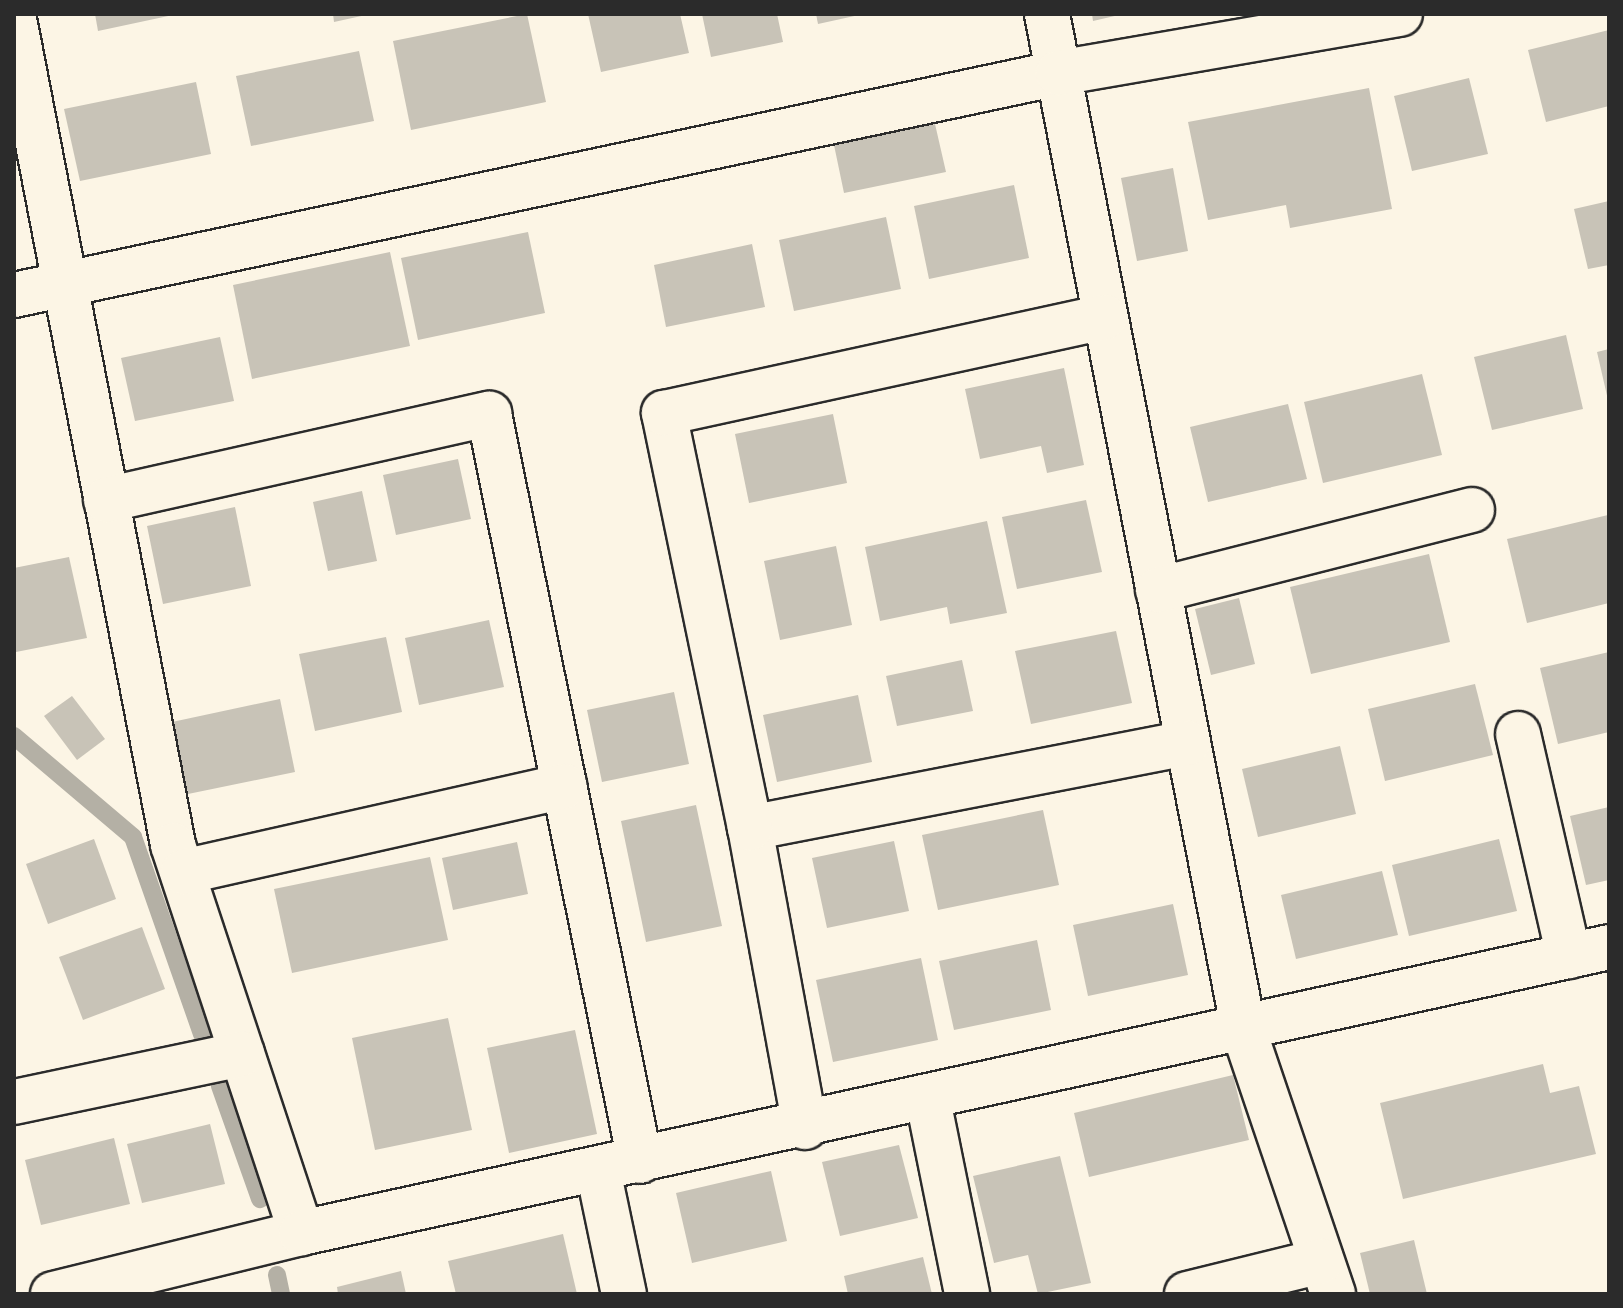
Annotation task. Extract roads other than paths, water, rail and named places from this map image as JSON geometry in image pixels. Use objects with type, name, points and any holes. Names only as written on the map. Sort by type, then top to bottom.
[{"type":"street","points":[[1047,14],[1244,1031],[1327,1278],[1187,1294]]},
{"type":"street","points":[[14,295],[1058,73],[1400,14]]},
{"type":"street","points":[[14,19],[173,845],[301,1233]]},
{"type":"street","points":[[805,1127],[750,828],[664,413],[1105,317]]},
{"type":"street","points":[[106,500],[489,414],[640,1161]]},
{"type":"street","points":[[1158,590],[1472,510]]},
{"type":"street","points":[[53,1294],[301,1233],[1244,1031],[1589,951],[1518,734]]},
{"type":"street","points":[[750,828],[1188,743]]},
{"type":"street","points":[[183,872],[564,786]]},
{"type":"street","points":[[14,1102],[242,1054]]},
{"type":"street","points":[[928,1100],[967,1294]]},
{"type":"street","points":[[598,1170],[624,1294]]},
{"type":"waterway","points":[[14,736],[133,837],[202,1034]]},
{"type":"waterway","points":[[220,1086],[260,1199]]},
{"type":"waterway","points":[[277,1275],[281,1294]]}]
